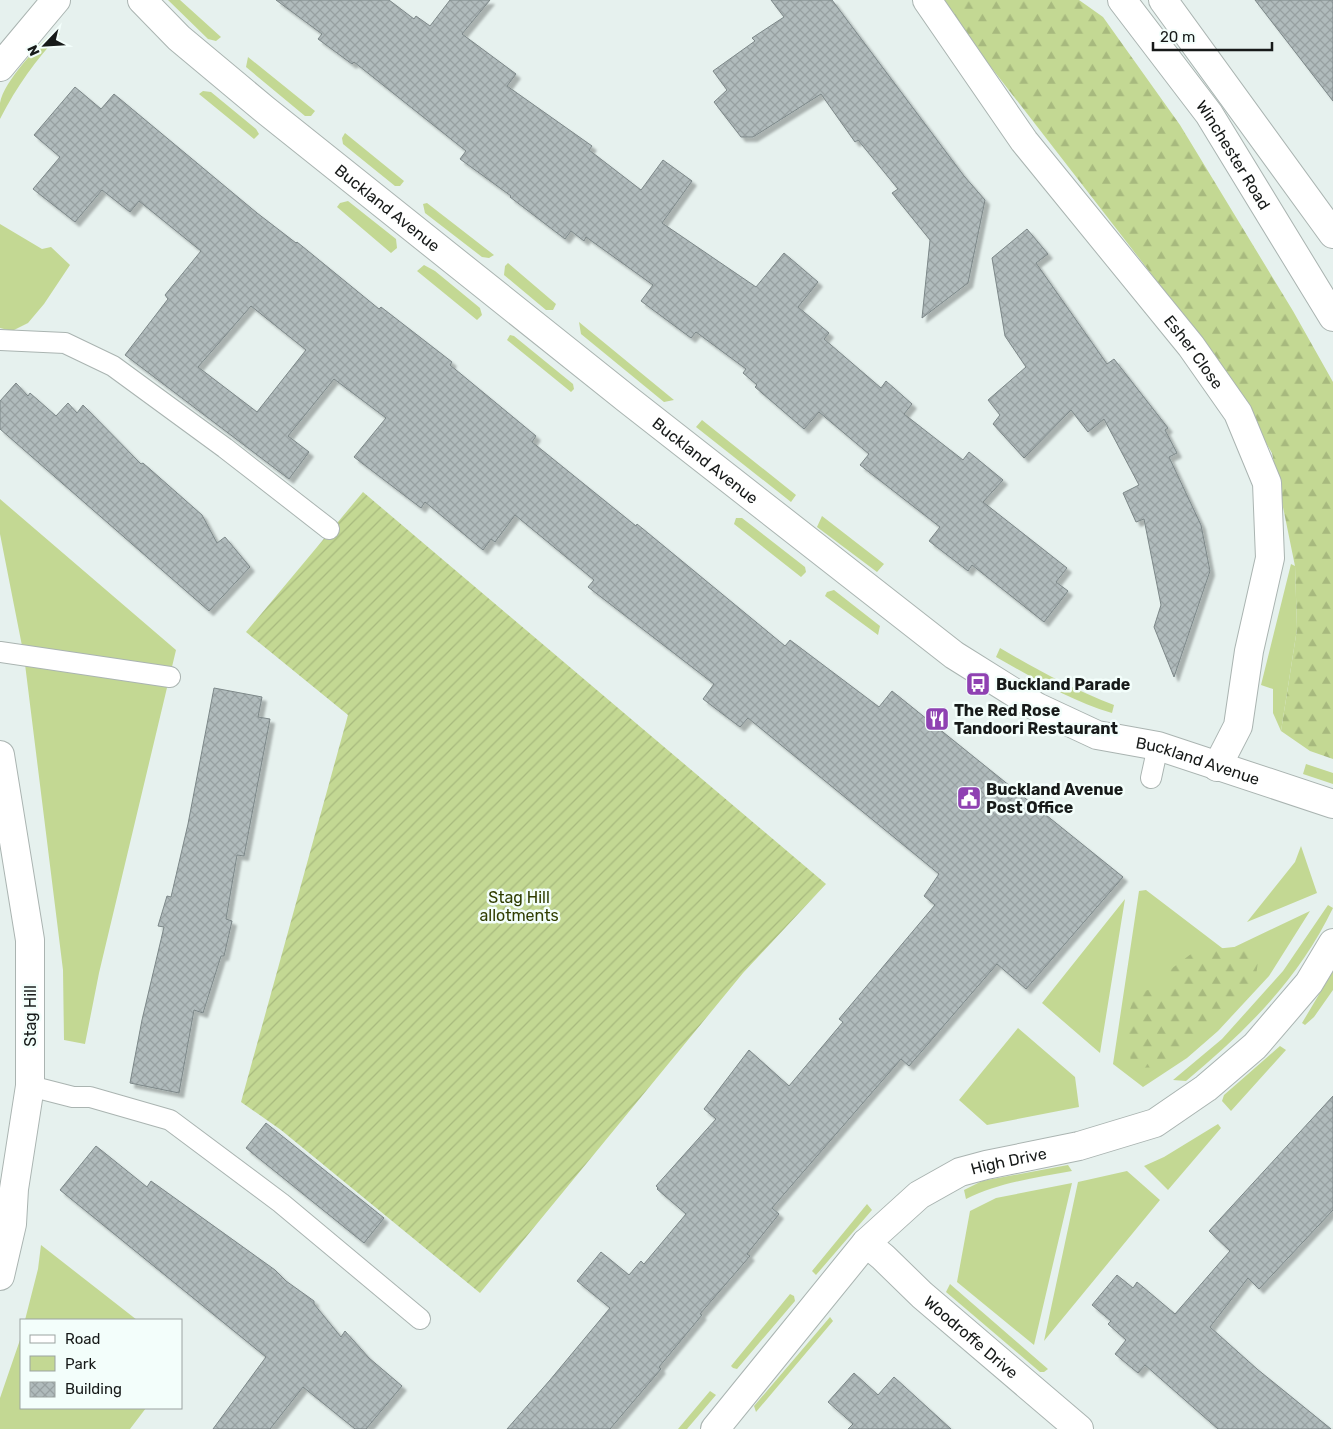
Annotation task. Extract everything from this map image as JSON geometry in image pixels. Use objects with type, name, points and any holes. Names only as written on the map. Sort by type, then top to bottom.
[{"type":"street","points":[[0,67],[56,0]]},
{"type":"street","name":"Buckland Avenue","points":[[142,0],[179,38],[264,109],[604,380],[954,655],[1038,707],[1097,735],[1158,746],[1333,804]]},
{"type":"street","name":"Esher Close","points":[[927,0],[1024,141],[1191,346],[1238,413],[1267,483],[1270,558],[1249,651],[1238,726],[1217,767]]},
{"type":"street","name":"Winchester Road","points":[[1122,0],[1208,114],[1333,317]]},
{"type":"street","name":"Winchester Road","points":[[1163,0],[1333,234]]},
{"type":"street","name":"Stag Hill","points":[[0,755],[30,940],[30,1086],[7,1187],[12,1224],[0,1276]]},
{"type":"street","name":"High Drive","points":[[715,1429],[866,1244],[919,1195],[960,1172],[1079,1146],[1155,1123],[1206,1088],[1255,1046],[1309,983],[1333,943]]},
{"type":"street","name":"Woodroffe Drive","points":[[866,1244],[883,1257],[922,1295],[1079,1429]]},
{"type":"lane","points":[[0,340],[65,343],[113,366],[225,448],[330,529]]},
{"type":"lane","points":[[0,652],[170,677]]},
{"type":"lane","points":[[1151,778],[1158,746]]},
{"type":"lane","points":[[30,1086],[73,1097],[90,1097],[170,1120],[281,1203],[420,1319]]},
{"type":"green space","points":[[168,0],[180,0],[221,37],[216,41],[208,39]]},
{"type":"green space","points":[[939,0],[1079,0],[1103,17],[1180,125],[1293,311],[1333,382],[1333,759],[1310,751],[1281,731],[1297,629],[1295,566],[1272,453],[1208,347]]},
{"type":"green space","points":[[56,30],[60,34],[27,74],[0,119],[0,103],[8,84],[32,53]]},
{"type":"green space","points":[[248,57],[315,111],[311,116],[305,116],[246,67]]},
{"type":"green space","points":[[203,91],[211,92],[256,129],[259,134],[254,139],[199,94]]},
{"type":"green space","points":[[345,133],[404,181],[400,186],[395,186],[343,144],[342,138]]},
{"type":"green space","points":[[348,201],[396,239],[397,248],[391,253],[337,207],[340,203]]},
{"type":"green space","points":[[427,203],[494,255],[489,258],[482,257],[425,213],[423,204]]},
{"type":"green space","points":[[0,224],[42,249],[51,247],[70,265],[44,304],[28,323],[12,331],[0,328]]},
{"type":"green space","points":[[508,263],[556,304],[553,310],[546,310],[504,275],[505,266]]},
{"type":"green space","points":[[424,265],[435,271],[480,308],[482,315],[477,320],[417,271]]},
{"type":"green space","points":[[579,322],[674,400],[664,402],[581,334]]},
{"type":"green space","points":[[510,335],[514,336],[573,384],[574,389],[571,392],[507,340]]},
{"type":"green space","points":[[702,420],[796,495],[791,502],[696,427]]},
{"type":"green space","name":"Stag Hill allotments","points":[[363,492],[826,884],[743,973],[480,1293],[281,1130],[241,1102],[348,715],[246,632]]},
{"type":"green space","points":[[0,499],[176,650],[99,973],[85,1044],[64,1040],[63,970],[24,656],[0,534]]},
{"type":"green space","points":[[822,516],[884,564],[877,572],[817,527]]},
{"type":"green space","points":[[736,518],[742,518],[805,567],[806,572],[801,577],[734,524]]},
{"type":"green space","points":[[1291,564],[1295,566],[1297,629],[1281,731],[1273,713],[1273,689],[1261,685]]},
{"type":"green space","points":[[834,590],[880,626],[878,635],[825,596],[827,592]]},
{"type":"green space","points":[[1000,648],[1056,679],[1114,705],[1112,713],[1067,696],[996,657]]},
{"type":"green space","points":[[1306,764],[1333,773],[1333,784],[1303,774]]},
{"type":"green space","points":[[1301,846],[1317,893],[1247,922],[1295,862]]},
{"type":"green space","points":[[1146,890],[1226,951],[1310,911],[1269,976],[1218,1031],[1187,1058],[1143,1087],[1113,1064],[1139,891]]},
{"type":"green space","points":[[1125,899],[1100,1053],[1042,1003]]},
{"type":"green space","points":[[1328,905],[1333,908],[1319,934],[1304,958],[1269,1002],[1230,1043],[1186,1081],[1173,1080],[1222,1039],[1283,971]]},
{"type":"green space","points":[[1234,947],[1259,954],[1255,983],[1165,1067],[1132,1068],[1125,1026],[1135,993],[1166,986],[1171,969],[1195,951]]},
{"type":"green space","points":[[1333,971],[1333,990],[1314,1017],[1305,1025],[1302,1023]]},
{"type":"green space","points":[[1018,1028],[1075,1077],[1079,1107],[987,1125],[959,1100]]},
{"type":"green space","points":[[1280,1046],[1286,1050],[1231,1111],[1222,1101],[1224,1095]]},
{"type":"green space","points":[[1218,1124],[1221,1128],[1168,1190],[1144,1166],[1164,1157]]},
{"type":"green space","points":[[1068,1165],[1072,1171],[1031,1178],[991,1188],[966,1199],[964,1190],[982,1181]]},
{"type":"green space","points":[[1127,1171],[1160,1200],[1044,1341],[1078,1182]]},
{"type":"green space","points":[[1072,1183],[1034,1345],[957,1282],[970,1211],[996,1198]]},
{"type":"green space","points":[[867,1204],[872,1210],[816,1275],[812,1271]]},
{"type":"green space","points":[[41,1245],[136,1319],[25,1319],[38,1269]]},
{"type":"green space","points":[[950,1284],[1048,1369],[1040,1372],[946,1292]]},
{"type":"green space","points":[[790,1294],[794,1296],[795,1301],[737,1369],[733,1368],[731,1366]]},
{"type":"green space","points":[[830,1317],[833,1321],[756,1412],[754,1406]]},
{"type":"green space","points":[[20,1340],[20,1409],[145,1409],[130,1429],[0,1429],[0,1398]]},
{"type":"green space","points":[[710,1391],[716,1395],[687,1429],[678,1429]]},
{"type":"building","points":[[276,0],[389,0],[414,19],[416,16],[430,26],[450,0],[490,0],[462,34],[516,74],[507,86],[592,146],[589,150],[641,190],[663,160],[692,181],[662,223],[756,287],[784,253],[818,282],[798,307],[829,333],[824,339],[881,388],[886,381],[912,404],[904,414],[963,460],[969,452],[1003,480],[983,502],[1067,568],[1056,582],[1068,591],[1044,622],[972,565],[968,571],[929,541],[940,527],[860,465],[869,454],[819,412],[804,429],[755,387],[757,385],[743,373],[746,369],[696,332],[691,338],[641,301],[653,285],[586,237],[584,241],[571,231],[565,239],[460,159],[466,151],[354,62],[352,64],[318,39],[322,34]]},
{"type":"building","points":[[771,0],[832,0],[964,176],[985,200],[968,283],[922,318],[930,240],[892,193],[898,189],[858,140],[855,142],[821,94],[753,137],[741,137],[714,102],[727,90],[713,71],[755,41],[752,38],[784,17]]},
{"type":"building","points":[[1255,0],[1333,0],[1333,101]]},
{"type":"building","points":[[75,87],[101,109],[114,94],[257,213],[297,242],[379,309],[381,307],[452,362],[450,365],[536,436],[532,442],[636,526],[637,524],[785,646],[790,640],[879,707],[892,691],[1123,877],[1026,989],[997,964],[909,1066],[901,1059],[772,1208],[779,1214],[747,1254],[750,1256],[700,1314],[702,1315],[659,1367],[661,1369],[610,1429],[507,1429],[610,1308],[577,1281],[601,1252],[629,1275],[641,1261],[644,1264],[686,1214],[657,1189],[656,1186],[716,1119],[704,1109],[749,1050],[789,1086],[843,1022],[839,1019],[935,905],[924,896],[939,874],[748,718],[740,727],[703,699],[714,684],[588,587],[594,580],[515,515],[495,542],[491,539],[483,550],[425,502],[421,508],[354,457],[386,418],[334,379],[288,436],[309,452],[289,479],[125,355],[168,299],[165,295],[201,251],[139,201],[130,212],[102,190],[75,222],[33,189],[60,157],[34,135]],"holes":[[[251,306],[306,350],[257,412],[198,367]]]},
{"type":"building","points":[[1027,229],[1048,254],[1036,263],[1107,364],[1114,359],[1168,428],[1165,430],[1177,453],[1169,457],[1201,525],[1210,571],[1174,677],[1154,627],[1161,605],[1144,519],[1136,522],[1123,493],[1139,485],[1104,419],[1088,432],[1071,410],[1024,458],[993,424],[1000,415],[988,400],[1026,367],[1005,336],[992,258]]},
{"type":"building","points":[[16,383],[28,396],[30,393],[56,416],[68,403],[77,413],[83,405],[141,464],[143,463],[202,515],[217,543],[225,537],[250,567],[209,611],[0,429],[0,401]]},
{"type":"building","points":[[214,688],[262,697],[258,717],[270,719],[244,856],[237,855],[226,919],[232,921],[224,956],[221,956],[203,1013],[194,1010],[179,1093],[130,1083],[142,1020],[164,927],[158,926],[167,896],[171,897],[188,824]]},
{"type":"building","points":[[1333,1096],[1333,1210],[1259,1289],[1248,1278],[1210,1327],[1257,1369],[1331,1429],[1218,1429],[1145,1365],[1138,1373],[1115,1354],[1126,1340],[1108,1324],[1111,1321],[1092,1305],[1117,1275],[1133,1288],[1137,1282],[1175,1314],[1230,1251],[1209,1231]]},
{"type":"building","points":[[266,1123],[384,1218],[364,1243],[246,1148]]},
{"type":"building","points":[[96,1146],[147,1187],[151,1181],[275,1270],[286,1281],[314,1301],[314,1304],[341,1337],[345,1331],[369,1358],[402,1386],[366,1429],[355,1429],[303,1387],[270,1429],[213,1429],[266,1357],[60,1190]]},
{"type":"building","points":[[854,1373],[878,1395],[894,1377],[951,1429],[848,1429],[853,1424],[828,1402]]},
{"type":"place","name":"Buckland Parade","points":[[978,684]]},
{"type":"place","name":"The Red Rose Tandoori Restaurant","points":[[937,719]]},
{"type":"place","name":"Buckland Avenue Post Office","points":[[969,798]]}]
